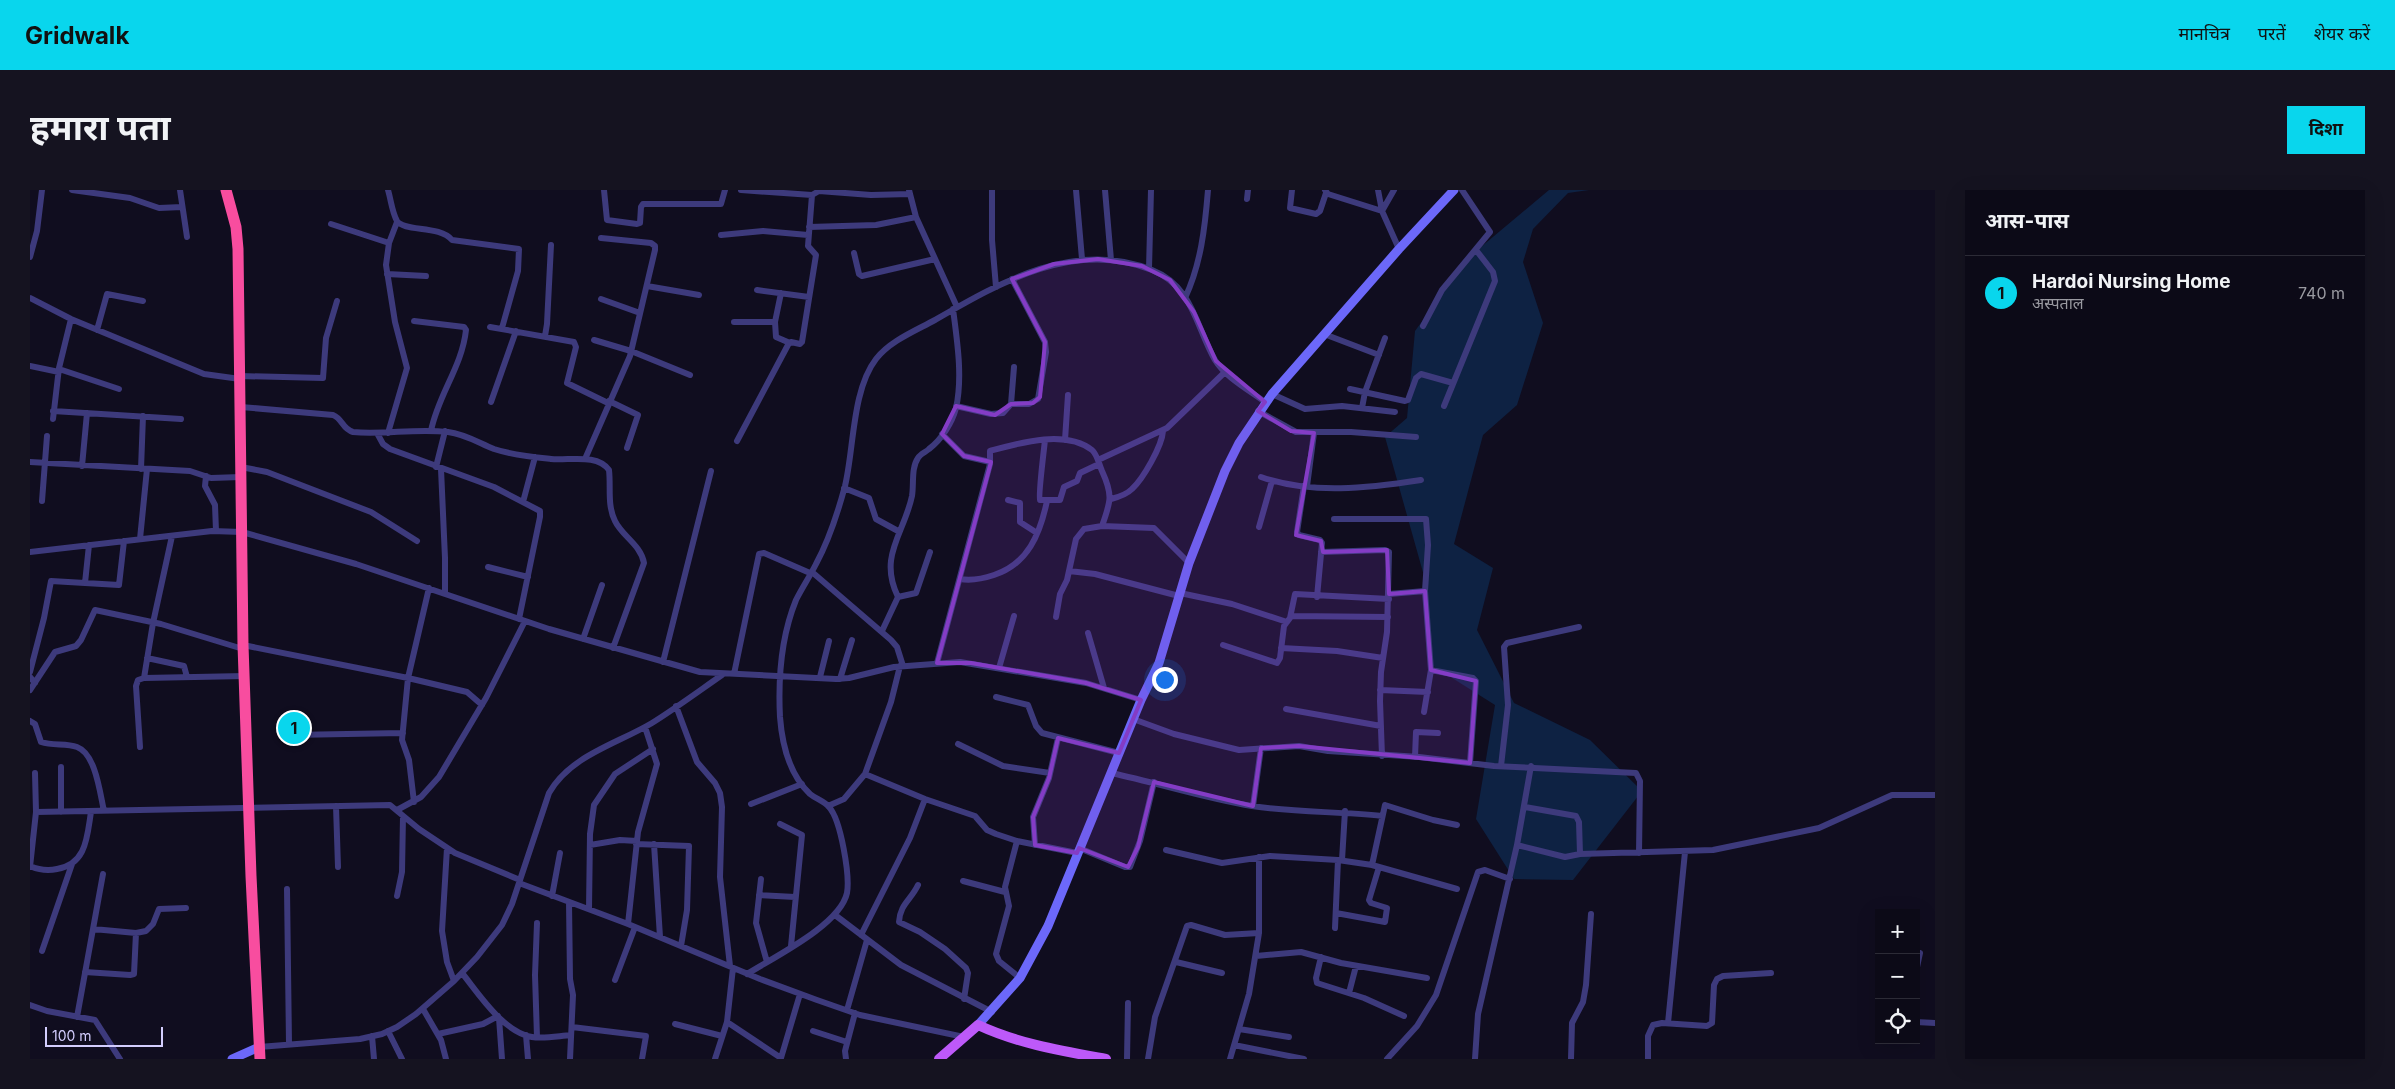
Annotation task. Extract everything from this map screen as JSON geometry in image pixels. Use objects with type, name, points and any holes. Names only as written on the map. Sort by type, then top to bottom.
[{"type":"highway","points":[[226,190],[236,227],[238,249],[243,647],[260,1053]]},
{"type":"main road","points":[[939,1059],[978,1025],[1013,1039],[1074,1056],[1106,1059]]},
{"type":"street","points":[[30,257],[37,231],[42,190]]},
{"type":"street","points":[[72,190],[130,198],[159,208],[182,207]]},
{"type":"street","points":[[180,190],[187,237]]},
{"type":"street","points":[[388,190],[397,222],[388,243],[387,274],[396,328],[406,368],[388,433]]},
{"type":"street","points":[[604,190],[608,220],[639,224],[641,206],[644,204],[721,204],[725,190]]},
{"type":"street","points":[[741,190],[812,195],[818,191],[871,195],[909,192],[916,217],[955,308],[958,372],[956,406],[949,425],[917,460],[910,504],[898,531],[890,566],[891,582],[898,597]]},
{"type":"street","points":[[992,190],[992,240],[996,287]]},
{"type":"street","points":[[1076,190],[1082,259]]},
{"type":"street","points":[[1105,190],[1111,260]]},
{"type":"street","points":[[1149,269],[1151,190]]},
{"type":"street","points":[[1185,298],[1193,279],[1201,248],[1208,190]]},
{"type":"street","points":[[1247,199],[1248,190]]},
{"type":"street","points":[[1292,190],[1290,208],[1316,214],[1320,211],[1326,191],[1382,211]]},
{"type":"street","points":[[1378,190],[1382,211],[1399,249]]},
{"type":"street","points":[[1382,211],[1394,190]]},
{"type":"street","points":[[978,1025],[992,1012],[1020,978],[1048,926],[1110,773],[1162,654],[1189,563],[1238,443],[1265,402],[1399,249],[1454,190]]},
{"type":"street","points":[[1424,326],[1442,290],[1489,236],[1490,230],[1462,190]]},
{"type":"street","points":[[781,293],[775,322],[776,337],[800,344],[802,342],[816,255],[808,247],[812,195]]},
{"type":"street","points":[[809,227],[876,225],[916,217]]},
{"type":"street","points":[[397,222],[405,226],[445,232],[452,240],[519,249],[518,271],[502,328]]},
{"type":"street","points":[[332,224],[388,243]]},
{"type":"street","points":[[721,235],[763,231],[808,235]]},
{"type":"street","points":[[585,459],[631,351],[655,250],[654,244],[601,238]]},
{"type":"street","points":[[544,336],[547,324],[551,245]]},
{"type":"street","points":[[1444,406],[1495,281],[1493,272],[1476,250]]},
{"type":"street","points":[[854,253],[862,276],[935,259]]},
{"type":"street","points":[[747,974],[825,925],[845,901],[848,880],[844,849],[833,814],[828,806],[812,795],[802,784],[792,766],[782,734],[779,676],[790,620],[797,599],[823,550],[844,488],[858,407],[873,364],[883,352],[899,340],[955,308],[1012,280],[1054,264],[1082,259],[1111,260],[1149,269],[1170,280],[1185,298],[1201,326],[1216,361],[1225,372],[1265,402]]},
{"type":"street","points":[[387,274],[426,276]]},
{"type":"street","points":[[1011,404],[1029,404],[1038,399],[1046,352],[1045,342],[1040,329],[1012,280]]},
{"type":"street","points":[[647,286],[699,295]]},
{"type":"street","points":[[757,290],[809,297]]},
{"type":"street","points":[[97,330],[107,294],[143,301]]},
{"type":"street","points":[[30,298],[71,319],[204,374],[240,377],[323,378],[326,342],[337,301]]},
{"type":"street","points":[[601,299],[640,313]]},
{"type":"street","points":[[53,419],[59,370],[71,319]]},
{"type":"street","points":[[414,321],[456,325],[464,327],[466,330],[459,362],[435,410],[431,431]]},
{"type":"street","points":[[734,322],[775,322]]},
{"type":"street","points":[[490,327],[575,343],[576,347],[567,384],[638,415],[627,448]]},
{"type":"street","points":[[491,402],[516,331]]},
{"type":"street","points":[[1324,334],[1379,355]]},
{"type":"street","points":[[1362,408],[1365,392],[1385,338]]},
{"type":"street","points":[[594,340],[631,351],[690,375]]},
{"type":"street","points":[[737,441],[790,342]]},
{"type":"street","points":[[30,366],[59,370],[120,389]]},
{"type":"street","points":[[956,406],[995,415],[1006,411],[1011,404],[1014,367]]},
{"type":"street","points":[[1045,440],[1043,472],[1038,497],[1040,500],[1047,501],[1060,500],[1064,487],[1076,482],[1080,473],[1098,462],[1163,431],[1225,372]]},
{"type":"street","points":[[1350,389],[1407,401],[1416,378],[1421,374],[1453,383]]},
{"type":"street","points":[[1272,394],[1305,409],[1342,406],[1395,412]]},
{"type":"street","points":[[1065,440],[1068,396]]},
{"type":"street","points":[[240,407],[334,415],[338,417],[348,431],[376,433],[445,431],[459,434],[506,452],[558,460],[585,459],[604,465],[609,470],[610,499],[614,520],[640,552],[644,563],[612,648]]},
{"type":"street","points":[[53,411],[181,418]]},
{"type":"street","points":[[1258,411],[1291,431],[1314,433],[1346,432],[1416,437]]},
{"type":"street","points":[[82,466],[87,413]]},
{"type":"street","points":[[140,540],[144,469],[144,416]]},
{"type":"street","points":[[444,594],[445,558],[439,468],[445,431]]},
{"type":"street","points":[[1111,499],[1125,495],[1136,485],[1160,444],[1163,431]]},
{"type":"street","points":[[376,433],[383,444],[390,450],[494,487],[538,510],[541,514],[528,577],[522,620],[482,705],[439,777],[414,802],[397,810]]},
{"type":"street","points":[[1314,433],[1297,533],[1320,540],[1321,552],[1317,597]]},
{"type":"street","points":[[942,434],[964,456],[990,462]]},
{"type":"street","points":[[42,500],[47,436]]},
{"type":"street","points":[[937,663],[990,462],[991,451],[1045,440],[1065,440],[1090,449],[1098,462],[1111,499],[1102,526]]},
{"type":"street","points":[[523,502],[535,457]]},
{"type":"street","points":[[30,462],[190,471],[215,478],[241,472],[267,472],[372,512],[417,541]]},
{"type":"street","points":[[663,662],[711,472]]},
{"type":"street","points":[[206,476],[205,486],[214,502],[216,531]]},
{"type":"street","points":[[1261,477],[1272,481],[1306,486],[1373,487],[1421,480]]},
{"type":"street","points":[[1260,527],[1272,481]]},
{"type":"street","points":[[844,488],[869,498],[876,519],[898,531]]},
{"type":"street","points":[[1008,500],[1020,503],[1020,522],[1037,533]]},
{"type":"street","points":[[960,579],[982,579],[1014,566],[1025,556],[1037,533],[1047,501]]},
{"type":"street","points":[[1334,519],[1426,518],[1428,545],[1425,591],[1431,670],[1424,712]]},
{"type":"street","points":[[1056,617],[1060,594],[1069,571],[1078,535],[1084,529],[1102,526],[1154,528],[1189,563]]},
{"type":"street","points":[[30,552],[216,531],[242,532],[356,564],[612,648],[700,672],[722,675],[840,678],[901,666],[972,663],[1104,688],[1141,700]]},
{"type":"street","points":[[144,678],[153,623],[172,536]]},
{"type":"street","points":[[30,672],[51,581],[120,585],[124,541]]},
{"type":"street","points":[[85,583],[89,545]]},
{"type":"street","points":[[1321,552],[1388,550],[1388,617],[1380,690],[1382,756]]},
{"type":"street","points":[[898,597],[915,594],[930,552]]},
{"type":"street","points":[[734,674],[759,554],[764,553],[811,572],[882,631],[897,647],[901,666],[889,708],[865,774],[844,798],[828,806]]},
{"type":"street","points":[[488,567],[528,577]]},
{"type":"street","points":[[1069,571],[1095,574],[1179,595],[1232,604],[1286,622]]},
{"type":"street","points":[[583,639],[602,585]]},
{"type":"street","points":[[414,802],[409,760],[402,744],[402,734],[408,678],[428,588]]},
{"type":"street","points":[[1223,645],[1275,663],[1280,660],[1284,626],[1291,616],[1295,594],[1317,597],[1389,597],[1425,591]]},
{"type":"street","points":[[882,631],[898,597]]},
{"type":"street","points":[[30,690],[55,652],[76,646],[82,640],[94,610],[153,623],[243,647],[408,678],[467,692],[482,705]]},
{"type":"street","points":[[999,668],[1014,616]]},
{"type":"street","points":[[1291,616],[1388,617]]},
{"type":"street","points":[[1495,765],[1508,705],[1504,647],[1507,643],[1579,628]]},
{"type":"street","points":[[1088,634],[1104,688]]},
{"type":"street","points":[[840,678],[852,640]]},
{"type":"street","points":[[820,678],[829,641]]},
{"type":"street","points":[[1281,648],[1337,650],[1383,658]]},
{"type":"street","points":[[147,658],[184,666],[187,677]]},
{"type":"street","points":[[1431,670],[1473,678],[1476,682],[1470,763]]},
{"type":"street","points":[[232,1059],[289,1044],[360,1039],[372,1036],[397,1028],[423,1009],[462,973],[502,925],[549,792],[556,780],[580,761],[645,727],[722,675]]},
{"type":"street","points":[[140,747],[136,686],[138,680],[144,678],[244,676]]},
{"type":"street","points":[[30,677],[35,683]]},
{"type":"street","points":[[1380,690],[1428,692]]},
{"type":"street","points":[[996,697],[1028,706],[1039,730],[1058,738],[1119,753]]},
{"type":"street","points":[[676,706],[697,762],[716,783],[722,807],[720,878],[731,967],[727,1022],[715,1059]]},
{"type":"street","points":[[1286,709],[1381,726]]},
{"type":"street","points":[[1133,720],[1174,734],[1233,749],[1299,746],[1382,756],[1414,756],[1495,765],[1632,772],[1638,775],[1639,853]]},
{"type":"street","points":[[30,721],[35,724],[41,742],[72,746],[86,754],[93,767],[104,812]]},
{"type":"street","points":[[628,924],[636,843],[657,761],[645,727]]},
{"type":"street","points":[[1414,756],[1416,732],[1438,733]]},
{"type":"street","points":[[291,735],[402,734]]},
{"type":"street","points":[[1035,845],[1033,817],[1050,773],[1058,738]]},
{"type":"street","points":[[958,744],[1003,766],[1050,773]]},
{"type":"street","points":[[1253,806],[1261,748]]},
{"type":"street","points":[[589,909],[592,811],[596,800],[614,774],[653,749]]},
{"type":"street","points":[[1474,1059],[1480,1005],[1510,879],[1525,807],[1531,766]]},
{"type":"street","points":[[61,812],[62,767]]},
{"type":"street","points":[[36,773],[36,812],[30,866],[47,870],[72,864]]},
{"type":"street","points":[[1110,773],[1253,806],[1304,812],[1345,811],[1382,816]]},
{"type":"street","points":[[865,774],[925,799],[976,816],[987,830],[1035,845],[1078,850],[1125,867],[1130,866],[1140,841],[1154,782]]},
{"type":"street","points":[[751,804],[802,784]]},
{"type":"street","points":[[1517,845],[1565,857],[1580,854],[1685,852],[1719,849],[1814,829],[1892,795],[1935,795]]},
{"type":"street","points":[[861,935],[910,838],[925,799]]},
{"type":"street","points":[[36,812],[390,805],[447,848],[552,896],[628,924],[747,974],[855,1013],[964,1037]]},
{"type":"street","points":[[1336,913],[1385,922],[1387,908],[1371,903],[1369,900],[1384,807],[1388,805],[1433,820],[1457,825]]},
{"type":"street","points":[[336,806],[338,867]]},
{"type":"street","points":[[1525,807],[1578,817],[1580,854]]},
{"type":"street","points":[[1336,928],[1345,811]]},
{"type":"street","points":[[42,950],[72,864],[83,852],[91,812]]},
{"type":"street","points":[[397,896],[402,872],[403,816]]},
{"type":"street","points":[[780,824],[802,835],[791,946]]},
{"type":"street","points":[[590,845],[620,840],[636,843],[689,846],[687,910],[681,946]]},
{"type":"street","points":[[1018,841],[1005,892],[1009,906],[996,956],[1020,978]]},
{"type":"street","points":[[654,844],[660,937]]},
{"type":"street","points":[[447,848],[442,931],[447,962],[454,981]]},
{"type":"street","points":[[1166,850],[1222,863],[1259,857],[1340,860],[1375,866],[1457,889]]},
{"type":"street","points":[[1668,1023],[1685,852]]},
{"type":"street","points":[[552,896],[560,853]]},
{"type":"street","points":[[1230,1059],[1249,994],[1256,956],[1259,932],[1259,857]]},
{"type":"street","points":[[1386,1059],[1417,1026],[1436,995],[1478,872],[1485,870],[1510,879]]},
{"type":"street","points":[[77,1017],[103,874]]},
{"type":"street","points":[[761,879],[756,923],[767,962]]},
{"type":"street","points":[[963,881],[1005,892]]},
{"type":"street","points":[[918,885],[912,896],[904,903],[899,922],[920,932],[945,949],[966,968],[968,973],[964,999]]},
{"type":"street","points":[[287,889],[289,1044]]},
{"type":"street","points":[[759,895],[795,897]]},
{"type":"street","points":[[569,902],[570,979],[573,995],[570,1059]]},
{"type":"street","points":[[93,928],[136,933],[146,931],[151,927],[159,909],[186,908]]},
{"type":"street","points":[[1571,1059],[1572,1023],[1583,1002],[1586,985],[1591,914]]},
{"type":"street","points":[[835,915],[901,965],[992,1012]]},
{"type":"street","points":[[537,923],[535,975],[537,1037]]},
{"type":"street","points":[[1148,1059],[1155,1017],[1188,925],[1225,935],[1259,932]]},
{"type":"street","points":[[615,980],[635,927]]},
{"type":"street","points":[[85,972],[134,974],[136,933]]},
{"type":"street","points":[[847,1010],[867,940]]},
{"type":"street","points":[[1256,956],[1295,952],[1356,966],[1427,978]]},
{"type":"street","points":[[1321,957],[1316,982],[1349,993],[1404,1016]]},
{"type":"street","points":[[1176,962],[1222,973]]},
{"type":"street","points":[[1349,993],[1356,966]]},
{"type":"street","points":[[1648,1059],[1651,1028],[1657,1024],[1710,1025],[1714,985],[1717,979],[1724,976],[1771,972]]},
{"type":"street","points":[[462,973],[498,1017],[526,1035],[537,1037],[571,1035]]},
{"type":"street","points":[[727,1022],[781,1058],[800,994]]},
{"type":"street","points":[[1127,1059],[1128,1003]]},
{"type":"street","points":[[30,1005],[47,1011],[95,1020],[120,1059]]},
{"type":"street","points":[[423,1009],[438,1034],[446,1059]]},
{"type":"street","points":[[846,1059],[847,1042],[855,1013]]},
{"type":"street","points":[[438,1034],[483,1024],[498,1017]]},
{"type":"street","points":[[498,1017],[502,1059]]},
{"type":"street","points":[[1920,1022],[1935,1023]]},
{"type":"street","points":[[675,1024],[722,1036]]},
{"type":"street","points":[[572,1027],[644,1035],[647,1038],[642,1059]]},
{"type":"street","points":[[1239,1029],[1288,1037]]},
{"type":"street","points":[[388,1031],[402,1059]]},
{"type":"street","points":[[813,1031],[847,1042]]},
{"type":"street","points":[[526,1035],[528,1059]]},
{"type":"street","points":[[372,1036],[374,1059]]},
{"type":"street","points":[[1234,1045],[1304,1059]]},
{"type":"highlighted area","points":[[1098,259],[1142,266],[1170,280],[1194,312],[1216,361],[1265,402],[1258,411],[1291,431],[1314,433],[1296,535],[1321,541],[1323,552],[1387,550],[1389,594],[1425,591],[1431,670],[1476,681],[1470,763],[1299,746],[1261,748],[1253,806],[1154,782],[1138,847],[1128,867],[1079,848],[1077,853],[1035,845],[1033,817],[1049,778],[1058,738],[1119,753],[1141,700],[1086,683],[971,663],[937,663],[991,462],[964,456],[942,434],[956,406],[995,415],[1011,404],[1033,403],[1040,397],[1045,342],[1012,279],[1054,264]]},
{"type":"water","points":[[1549,190],[1589,190],[1568,193],[1533,229],[1523,262],[1543,323],[1517,405],[1483,435],[1454,544],[1493,568],[1477,630],[1514,703],[1590,740],[1642,791],[1573,880],[1514,879],[1476,819],[1495,705],[1430,664],[1426,583],[1385,437],[1407,418],[1415,331],[1469,257]]},
{"type":"place","name":"Hardoi Nursing Home","points":[[294,728]]}]
